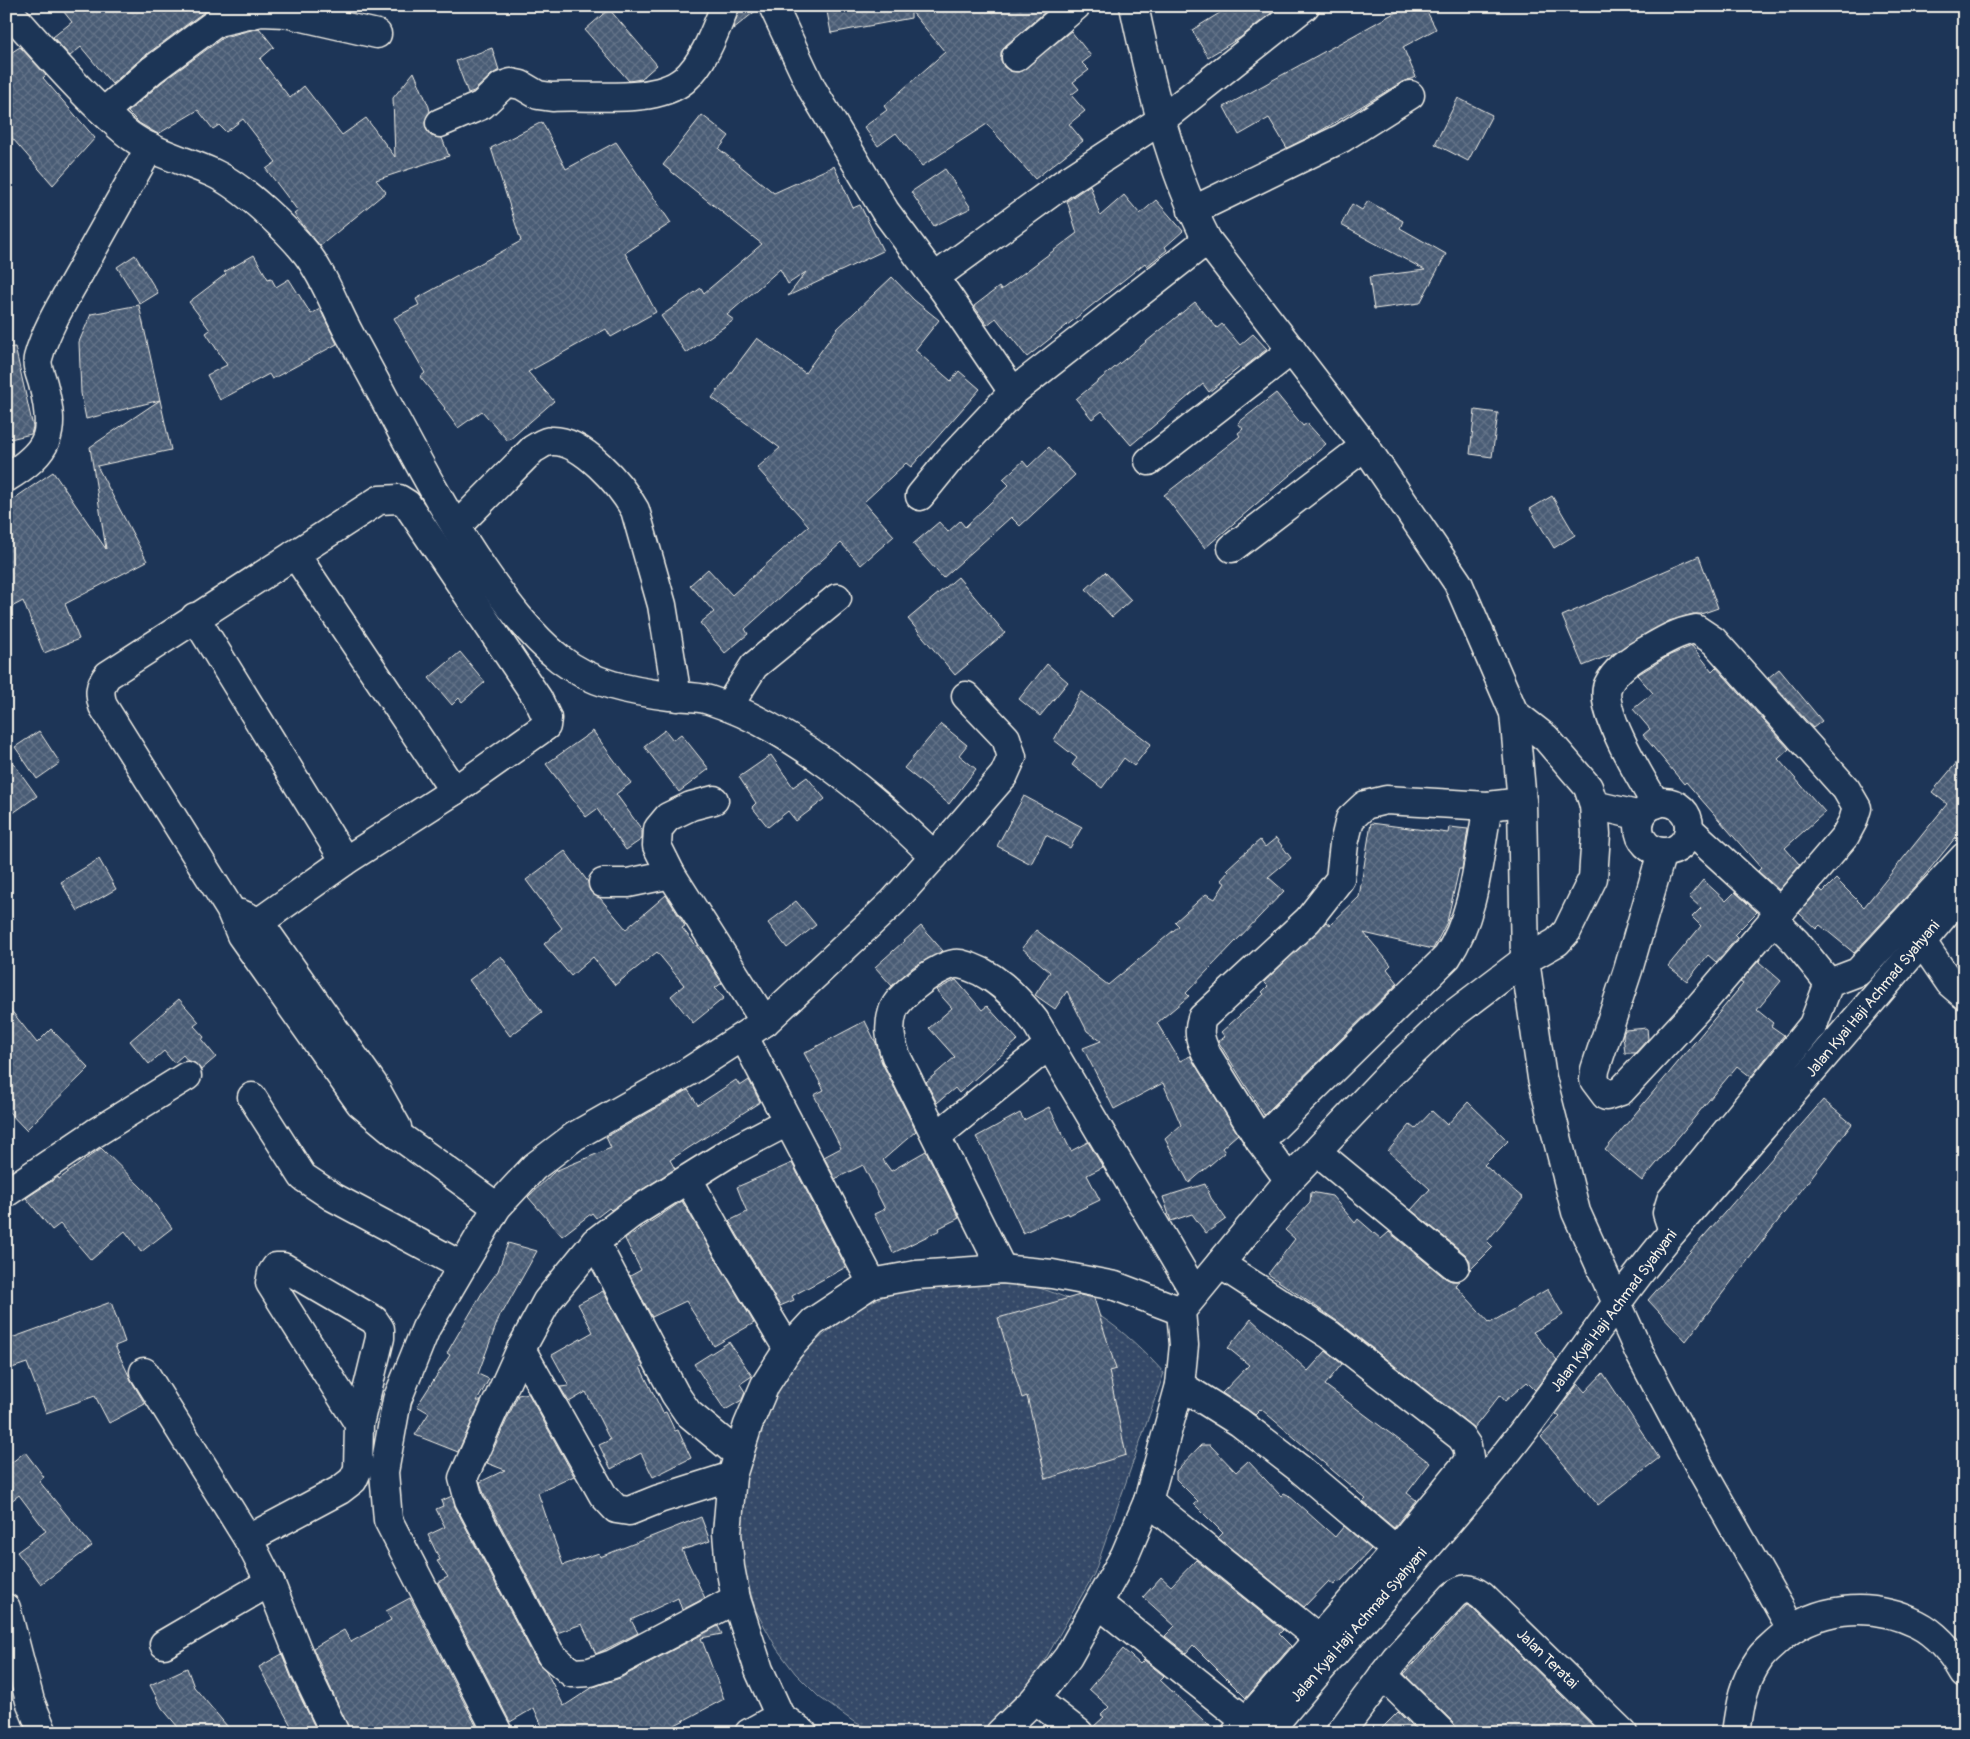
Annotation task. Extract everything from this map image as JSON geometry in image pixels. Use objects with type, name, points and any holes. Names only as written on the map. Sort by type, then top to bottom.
[{"type":"street","points":[[440,123],[482,105],[502,86],[511,82],[521,85],[538,95],[552,97],[658,94],[684,80],[701,59],[725,6]]},
{"type":"street","points":[[772,6],[812,89],[885,211],[1013,392]]},
{"type":"street","points":[[1016,57],[1076,6]]},
{"type":"street","points":[[1134,6],[1161,120],[1192,211],[1207,240],[1365,446],[1458,583],[1514,713],[1522,802],[1525,960],[1542,1078],[1576,1212],[1639,1352],[1692,1452],[1791,1628]]},
{"type":"street","points":[[934,278],[1063,184],[1161,120],[1305,6]]},
{"type":"street","points":[[6,8],[81,91],[135,140],[150,148],[217,174],[276,223],[307,254],[325,281],[348,330],[437,497],[510,606],[545,646],[562,661],[593,679],[611,686],[705,699],[728,707],[763,724],[824,763],[882,807],[934,856]]},
{"type":"street","points":[[104,112],[152,70],[217,22],[261,12],[285,13],[377,34]]},
{"type":"street","points":[[1192,211],[1342,138],[1410,95]]},
{"type":"street","points":[[6,478],[24,467],[42,450],[50,428],[46,395],[37,361],[41,348],[65,298],[150,148]]},
{"type":"street","points":[[920,496],[950,459],[1013,392],[1207,240]]},
{"type":"street","points":[[1149,461],[1292,350]]},
{"type":"street","points":[[456,528],[534,449],[549,441],[565,442],[588,456],[614,480],[628,497],[635,510],[662,605],[677,696]]},
{"type":"street","points":[[1232,548],[1365,446]]},
{"type":"street","points":[[250,928],[345,861],[454,791],[546,726],[547,718],[538,699],[424,528],[407,504],[399,499],[379,500],[195,617],[108,675],[101,683],[100,693],[103,706],[230,909],[250,928],[373,1084],[402,1138],[497,1207]]},
{"type":"street","points":[[295,554],[454,791]]},
{"type":"street","points":[[728,707],[754,666],[837,598]]},
{"type":"street","points":[[195,617],[345,861]]},
{"type":"street","points":[[1594,806],[1648,810],[1675,805],[1682,811],[1687,820],[1689,829],[1686,838],[1680,846],[1672,851],[1662,852],[1653,850],[1645,844],[1639,827],[1648,810],[1613,723],[1608,704],[1607,687],[1614,675],[1630,660],[1682,631],[1696,628],[1714,641],[1846,789],[1857,808],[1845,836],[1698,1008],[1621,1091],[1606,1096],[1594,1080],[1594,1070],[1628,970],[1662,852]]},
{"type":"street","points":[[498,1733],[388,1520],[384,1472],[397,1400],[426,1328],[497,1207],[534,1167],[575,1136],[688,1072],[755,1030],[893,902],[1004,775],[1012,757],[1006,738],[966,696]]},
{"type":"street","points":[[1188,1302],[1289,1180],[1390,1074],[1451,1016],[1525,960],[1557,942],[1567,931],[1593,878],[1596,834],[1594,806],[1588,787],[1546,738],[1514,713]]},
{"type":"street","points":[[714,800],[690,806],[668,817],[658,828],[657,846],[755,1030],[787,1122],[872,1283]]},
{"type":"street","points":[[1289,1180],[1260,1141],[1207,1055],[1200,1040],[1199,1028],[1202,1018],[1308,920],[1340,879],[1344,844],[1350,818],[1365,805],[1386,800],[1488,806],[1522,802]]},
{"type":"street","points":[[1260,1141],[1448,957],[1458,941],[1469,915],[1488,806]]},
{"type":"street","points":[[1689,829],[1776,915],[1829,983]]},
{"type":"street","points":[[1674,1231],[1668,1213],[1671,1200],[1813,1026],[1829,983],[1858,972],[1964,857]]},
{"type":"street","points":[[603,883],[628,883],[671,874]]},
{"type":"street","name":"Jalan Kyai Haji Achmad Syahyani","points":[[1250,1729],[1332,1654],[1502,1458],[1555,1390],[1618,1302],[1674,1231],[1964,891]]},
{"type":"street","points":[[1922,942],[1959,982]]},
{"type":"street","points":[[1000,1733],[1036,1699],[1068,1656],[1125,1555],[1148,1501],[1180,1385],[1188,1302],[1049,1045],[1019,1000],[979,970],[958,964],[935,972],[914,986],[894,1008],[890,1040],[896,1056],[1002,1269]]},
{"type":"street","points":[[1858,972],[1868,982],[1885,984]]},
{"type":"street","points":[[1813,1026],[1842,1036]]},
{"type":"street","points":[[937,1136],[1049,1045]]},
{"type":"street","points":[[6,1193],[95,1133],[187,1076]]},
{"type":"street","points":[[252,1097],[303,1177],[333,1197],[462,1266]]},
{"type":"street","points":[[736,1600],[613,1664],[590,1672],[572,1673],[551,1654],[469,1500],[464,1484],[466,1468],[521,1349],[547,1301],[595,1242],[630,1215],[688,1178],[732,1151],[787,1122]]},
{"type":"street","points":[[1317,1152],[1455,1266]]},
{"type":"street","points":[[688,1178],[725,1245],[788,1349]]},
{"type":"street","points":[[595,1242],[680,1401],[688,1413],[735,1465]]},
{"type":"street","points":[[1099,1604],[1250,1729],[1318,1638],[1396,1550],[1466,1464],[1469,1457],[1467,1446],[1461,1437],[1330,1335],[1220,1264]]},
{"type":"street","points":[[248,1539],[340,1490],[353,1480],[358,1470],[359,1424],[380,1338],[380,1329],[374,1320],[283,1267],[276,1267],[272,1273],[270,1283],[359,1424]]},
{"type":"street","points":[[803,1733],[780,1716],[759,1670],[736,1600],[727,1532],[735,1465],[748,1425],[765,1385],[788,1349],[813,1322],[872,1283],[916,1275],[1002,1269],[1075,1277],[1188,1302]]},
{"type":"street","points":[[521,1349],[603,1495],[616,1509],[629,1511],[735,1465]]},
{"type":"street","points":[[144,1372],[248,1539],[270,1582],[308,1675],[335,1733]]},
{"type":"street","points":[[1180,1385],[1262,1440],[1396,1550]]},
{"type":"street","points":[[369,1387],[397,1400]]},
{"type":"street","points":[[1148,1501],[1318,1638]]},
{"type":"street","points":[[164,1644],[270,1582]]},
{"type":"street","name":"Jalan Teratai","points":[[1383,1675],[1453,1596],[1460,1590],[1468,1588],[1482,1596],[1624,1733]]},
{"type":"street","points":[[6,1608],[30,1701],[43,1733]]},
{"type":"street","points":[[1736,1733],[1741,1694],[1760,1657],[1791,1628],[1832,1611],[1876,1610],[1918,1624],[1952,1653],[1964,1673]]},
{"type":"street","points":[[1340,1733],[1383,1675],[1442,1733]]},
{"type":"street","points":[[1036,1699],[1079,1733]]},
{"type":"street","points":[[749,1733],[780,1716]]},
{"type":"shaded area","points":[[950,1279],[1014,1282],[1065,1297],[1084,1306],[1118,1329],[1134,1342],[1164,1373],[1094,1574],[1015,1712],[982,1733],[879,1733],[854,1722],[819,1697],[795,1673],[777,1649],[756,1611],[741,1560],[737,1508],[742,1464],[771,1392],[805,1350],[856,1309],[889,1294]]},
{"type":"building","points":[[59,6],[216,6],[208,9],[143,57],[112,84],[81,47],[70,56],[53,37],[72,22]]},
{"type":"building","points":[[740,6],[758,6],[758,9],[733,29]]},
{"type":"building","points":[[826,6],[1052,6],[1006,45],[1001,52],[1001,60],[1004,67],[1010,71],[1019,72],[1071,31],[1091,56],[1082,63],[1089,70],[1073,82],[1079,89],[1071,95],[1085,111],[1069,124],[1083,141],[1035,179],[987,124],[922,166],[896,133],[878,146],[864,127],[887,110],[884,106],[945,52],[911,11],[911,18],[831,33]]},
{"type":"building","points":[[1231,6],[1280,6],[1241,37],[1208,57],[1192,30]]},
{"type":"building","points":[[1407,6],[1424,6],[1436,29],[1403,47],[1416,77],[1402,82],[1317,133],[1287,148],[1269,118],[1239,135],[1224,107]]},
{"type":"building","points":[[609,9],[657,65],[641,79],[629,81],[585,30]]},
{"type":"building","points":[[259,28],[274,47],[260,59],[290,98],[304,86],[342,135],[366,118],[395,157],[393,98],[414,72],[429,107],[430,112],[425,121],[426,129],[431,136],[442,138],[449,156],[376,180],[386,192],[320,246],[294,214],[298,211],[266,169],[276,162],[243,119],[226,132],[219,125],[213,129],[198,110],[158,134],[139,123],[128,112],[162,82],[224,37]]},
{"type":"building","points":[[20,47],[46,75],[43,78],[95,138],[53,185],[6,131],[6,56]]},
{"type":"building","points":[[492,48],[499,70],[474,91],[468,93],[456,61]]},
{"type":"building","points":[[1458,98],[1492,115],[1468,161],[1435,144]]},
{"type":"building","points":[[702,115],[729,136],[719,149],[774,193],[834,166],[853,208],[860,205],[883,251],[788,296],[806,272],[788,284],[780,269],[727,315],[734,320],[686,353],[661,316],[701,288],[704,293],[762,244],[663,165]]},
{"type":"building","points":[[542,122],[566,169],[616,142],[671,223],[625,253],[656,312],[611,337],[606,329],[528,372],[554,401],[508,441],[482,411],[458,428],[445,408],[420,377],[425,373],[394,318],[419,305],[416,299],[521,241],[491,148]]},
{"type":"building","points":[[945,169],[971,208],[934,226],[911,192]]},
{"type":"building","points":[[1090,185],[1100,216],[1124,195],[1140,214],[1156,200],[1183,231],[1165,247],[1167,250],[1147,266],[1145,263],[1027,357],[996,318],[987,325],[974,306],[999,287],[1001,290],[1077,233],[1067,201]]},
{"type":"building","points":[[1368,201],[1403,221],[1400,228],[1446,254],[1420,303],[1374,309],[1369,277],[1425,270],[1341,225],[1352,204],[1362,210]]},
{"type":"building","points":[[135,255],[158,293],[140,304],[117,267]]},
{"type":"building","points":[[254,255],[268,279],[271,278],[276,287],[289,279],[311,314],[320,309],[337,344],[272,379],[269,374],[220,400],[207,375],[227,365],[206,333],[210,330],[189,302],[226,274],[224,272]]},
{"type":"building","points":[[892,277],[914,300],[939,320],[915,350],[951,381],[959,371],[980,389],[911,467],[906,463],[864,502],[894,536],[861,565],[841,543],[745,629],[748,634],[725,653],[700,623],[714,612],[690,585],[708,569],[732,595],[809,526],[757,468],[780,448],[712,398],[757,338],[805,373],[837,329]]},
{"type":"building","points":[[1195,302],[1217,328],[1222,324],[1240,345],[1253,334],[1267,349],[1242,369],[1240,367],[1209,392],[1203,384],[1131,445],[1102,411],[1092,419],[1076,399]]},
{"type":"building","points":[[139,305],[160,400],[86,419],[81,393],[79,342],[91,314]]},
{"type":"building","points":[[15,347],[33,427],[31,434],[6,440],[6,348]]},
{"type":"building","points":[[1276,393],[1303,426],[1307,423],[1326,444],[1205,548],[1164,495],[1240,436],[1238,433],[1243,429],[1238,423]]},
{"type":"building","points":[[160,400],[171,450],[97,466],[147,561],[65,604],[79,639],[44,653],[23,601],[6,610],[6,504],[53,472],[106,549],[90,447]]},
{"type":"building","points":[[1475,410],[1498,413],[1492,457],[1470,454]]},
{"type":"building","points":[[1049,447],[1075,475],[1020,526],[1011,517],[943,578],[913,544],[939,522],[948,532],[960,521],[965,527],[1009,485],[1003,479],[1023,461],[1028,467]]},
{"type":"building","points":[[1552,496],[1575,535],[1554,548],[1530,509]]},
{"type":"building","points":[[1699,556],[1718,608],[1669,621],[1615,653],[1583,666],[1562,616]]},
{"type":"building","points":[[1105,572],[1131,600],[1112,617],[1086,589]]},
{"type":"building","points":[[958,577],[1005,633],[955,675],[908,619]]},
{"type":"building","points":[[1692,646],[1712,671],[1716,667],[1789,749],[1778,759],[1825,812],[1785,848],[1800,865],[1779,890],[1758,871],[1761,868],[1686,782],[1684,784],[1643,735],[1650,729],[1633,709],[1653,693],[1637,675],[1670,655]]},
{"type":"building","points":[[460,652],[485,682],[462,702],[459,698],[452,705],[429,678]]},
{"type":"building","points":[[1047,664],[1068,682],[1040,716],[1019,699]]},
{"type":"building","points":[[1779,669],[1822,721],[1813,728],[1768,678]]},
{"type":"building","points":[[1081,691],[1151,744],[1134,766],[1124,758],[1102,788],[1072,765],[1077,758],[1054,740]]},
{"type":"building","points":[[941,724],[967,745],[959,755],[976,769],[949,804],[904,768]]},
{"type":"building","points":[[665,730],[673,740],[681,734],[709,769],[679,792],[644,746]]},
{"type":"building","points":[[39,731],[60,763],[37,779],[15,747]]},
{"type":"building","points":[[593,731],[631,783],[616,794],[642,830],[642,839],[626,850],[597,809],[586,817],[546,764]]},
{"type":"building","points":[[6,753],[37,796],[6,818]]},
{"type":"building","points":[[1964,754],[1964,827],[1916,886],[1854,953],[1820,925],[1816,929],[1799,913],[1820,889],[1823,892],[1836,879],[1864,907],[1947,804],[1932,792]]},
{"type":"building","points":[[771,755],[793,787],[807,777],[825,799],[796,821],[788,811],[768,827],[752,807],[756,803],[739,777]]},
{"type":"building","points":[[1024,796],[1082,827],[1070,848],[1046,835],[1031,864],[997,846]]},
{"type":"building","points":[[1371,823],[1448,833],[1449,827],[1468,829],[1462,869],[1459,869],[1447,922],[1433,949],[1364,933],[1391,965],[1387,969],[1398,983],[1264,1115],[1218,1041],[1225,1037],[1221,1032],[1264,994],[1262,992],[1268,986],[1264,982],[1326,922],[1330,925],[1359,897]]},
{"type":"building","points":[[1276,838],[1291,858],[1268,877],[1284,891],[1186,993],[1189,996],[1157,1023],[1180,1061],[1190,1056],[1238,1134],[1222,1148],[1225,1152],[1189,1183],[1165,1139],[1181,1125],[1163,1083],[1114,1109],[1083,1048],[1101,1041],[1087,1031],[1067,991],[1055,1009],[1035,995],[1050,972],[1022,948],[1036,930],[1108,985],[1179,926],[1175,922],[1206,894],[1215,899],[1225,883],[1221,880],[1229,871],[1227,869],[1240,857],[1260,840],[1265,847]]},
{"type":"building","points":[[565,851],[588,882],[590,891],[600,898],[626,929],[666,895],[685,926],[682,928],[704,955],[722,983],[715,988],[724,998],[693,1023],[671,996],[684,985],[657,952],[615,985],[593,957],[571,976],[544,944],[562,928],[526,880]]},
{"type":"building","points":[[99,859],[116,889],[78,911],[61,882]]},
{"type":"building","points":[[1703,880],[1726,901],[1735,892],[1757,912],[1734,935],[1737,938],[1716,962],[1708,955],[1687,981],[1668,966],[1701,926],[1692,917],[1701,908],[1689,897]]},
{"type":"building","points":[[796,901],[816,925],[787,948],[768,923]]},
{"type":"building","points":[[921,926],[943,951],[913,967],[892,986],[875,967]]},
{"type":"building","points":[[501,956],[542,1012],[510,1036],[469,980]]},
{"type":"building","points":[[1760,959],[1759,962],[1781,981],[1757,1010],[1773,1023],[1771,1026],[1784,1035],[1751,1077],[1737,1066],[1642,1181],[1605,1150],[1743,984],[1740,982]]},
{"type":"building","points":[[956,980],[982,1010],[987,1006],[1018,1040],[959,1093],[955,1088],[937,1103],[926,1082],[955,1057],[929,1028],[952,1008],[936,990]]},
{"type":"building","points":[[179,999],[199,1022],[194,1026],[204,1037],[202,1040],[216,1057],[201,1070],[195,1063],[188,1061],[183,1055],[174,1063],[164,1051],[149,1064],[130,1041]]},
{"type":"building","points":[[6,1004],[37,1043],[51,1029],[89,1068],[26,1130],[6,1109]]},
{"type":"building","points":[[865,1021],[876,1043],[882,1063],[916,1131],[883,1160],[891,1171],[926,1151],[959,1218],[939,1228],[940,1230],[893,1253],[874,1214],[885,1209],[863,1165],[835,1179],[824,1157],[841,1148],[814,1095],[824,1090],[804,1053]]},
{"type":"building","points":[[1647,1028],[1648,1039],[1635,1053],[1625,1053],[1623,1035],[1625,1030]]},
{"type":"building","points":[[736,1080],[740,1086],[749,1080],[760,1102],[670,1160],[675,1169],[611,1210],[609,1208],[596,1218],[592,1213],[562,1236],[528,1197],[555,1171],[611,1148],[606,1137],[688,1090],[698,1105]]},
{"type":"building","points":[[1823,1100],[1852,1124],[1686,1341],[1648,1300]]},
{"type":"building","points":[[1468,1102],[1508,1141],[1484,1165],[1523,1198],[1487,1241],[1493,1247],[1470,1270],[1470,1261],[1465,1254],[1411,1210],[1430,1189],[1388,1151],[1410,1125],[1415,1129],[1432,1111],[1447,1125]]},
{"type":"building","points":[[1049,1107],[1071,1151],[1088,1142],[1103,1167],[1087,1175],[1100,1200],[1069,1215],[1068,1213],[1023,1233],[987,1155],[976,1137],[1020,1113],[1024,1120]]},
{"type":"building","points":[[101,1148],[144,1190],[172,1228],[141,1252],[125,1231],[91,1260],[60,1224],[52,1230],[26,1198],[58,1177],[59,1179]]},
{"type":"building","points":[[792,1163],[846,1267],[792,1296],[794,1300],[780,1306],[729,1221],[747,1212],[737,1187]]},
{"type":"building","points":[[1205,1184],[1211,1198],[1226,1219],[1206,1233],[1192,1214],[1171,1221],[1163,1197]]},
{"type":"building","points":[[1311,1192],[1332,1196],[1355,1223],[1358,1219],[1381,1239],[1389,1232],[1445,1278],[1452,1281],[1460,1281],[1455,1285],[1490,1323],[1548,1289],[1563,1315],[1533,1332],[1557,1360],[1535,1390],[1527,1382],[1505,1401],[1500,1395],[1474,1428],[1340,1323],[1268,1274],[1295,1239],[1285,1230],[1310,1203]]},
{"type":"building","points":[[682,1201],[754,1323],[714,1346],[686,1301],[652,1317],[630,1276],[641,1270],[625,1239]]},
{"type":"building","points":[[508,1243],[537,1251],[503,1312],[501,1312],[478,1374],[489,1379],[477,1401],[481,1401],[458,1452],[415,1435],[429,1413],[417,1406],[450,1355],[447,1353],[482,1293],[498,1271]]},
{"type":"building","points":[[603,1291],[643,1366],[640,1367],[663,1413],[666,1412],[675,1431],[678,1430],[691,1458],[653,1477],[641,1453],[611,1469],[599,1445],[610,1440],[586,1392],[569,1402],[560,1387],[569,1386],[552,1355],[593,1332],[578,1304]]},
{"type":"building","points":[[1080,1295],[1094,1298],[1116,1369],[1109,1371],[1126,1455],[1046,1479],[1027,1396],[1022,1398],[998,1318]]},
{"type":"building","points":[[111,1302],[125,1342],[115,1346],[145,1404],[109,1423],[95,1396],[46,1413],[27,1363],[6,1370],[6,1340]]},
{"type":"building","points":[[1251,1319],[1308,1371],[1326,1351],[1342,1364],[1325,1385],[1430,1463],[1407,1493],[1416,1500],[1394,1528],[1363,1502],[1366,1499],[1261,1409],[1255,1415],[1222,1393],[1249,1365],[1228,1348]]},
{"type":"building","points":[[729,1342],[752,1376],[740,1384],[745,1392],[742,1400],[725,1410],[694,1364]]},
{"type":"building","points":[[1603,1373],[1659,1458],[1598,1505],[1541,1437],[1560,1417],[1556,1414],[1578,1384],[1585,1392]]},
{"type":"building","points":[[528,1393],[574,1476],[538,1493],[563,1565],[599,1553],[600,1557],[701,1517],[710,1541],[682,1550],[705,1598],[682,1610],[678,1598],[631,1620],[638,1633],[596,1654],[582,1624],[557,1633],[484,1494],[480,1482],[505,1470],[487,1463],[518,1395]]},
{"type":"building","points":[[1201,1445],[1210,1445],[1236,1472],[1248,1461],[1281,1496],[1284,1493],[1288,1495],[1335,1537],[1344,1526],[1371,1549],[1339,1583],[1337,1581],[1334,1585],[1329,1581],[1304,1607],[1218,1538],[1223,1533],[1194,1504],[1198,1501],[1176,1479],[1176,1471]]},
{"type":"building","points":[[25,1452],[44,1477],[39,1481],[92,1546],[41,1584],[17,1552],[46,1531],[19,1495],[6,1505],[6,1467]]},
{"type":"building","points":[[452,1496],[455,1507],[537,1662],[546,1671],[564,1706],[593,1687],[620,1678],[718,1626],[722,1634],[701,1638],[724,1699],[660,1733],[545,1733],[534,1708],[510,1722],[438,1582],[448,1577],[437,1561],[440,1560],[428,1535],[445,1527],[436,1509],[443,1506],[441,1501]]},
{"type":"building","points":[[1196,1560],[1283,1630],[1279,1634],[1291,1646],[1246,1698],[1193,1645],[1186,1653],[1165,1636],[1175,1626],[1143,1597],[1161,1577],[1171,1586]]},
{"type":"building","points":[[410,1598],[480,1733],[350,1733],[313,1648],[344,1630],[351,1642],[391,1620],[386,1611]]},
{"type":"building","points":[[1467,1605],[1600,1733],[1457,1733],[1453,1722],[1404,1674]]},
{"type":"building","points":[[1123,1649],[1140,1664],[1144,1660],[1164,1676],[1160,1680],[1217,1733],[1094,1733],[1093,1727],[1104,1717],[1101,1715],[1109,1707],[1089,1689]]},
{"type":"building","points":[[282,1654],[293,1682],[318,1733],[295,1733],[259,1667]]},
{"type":"building","points":[[187,1668],[194,1687],[233,1733],[183,1733],[162,1708],[150,1685]]},
{"type":"building","points":[[1398,1712],[1419,1733],[1377,1733]]}]
